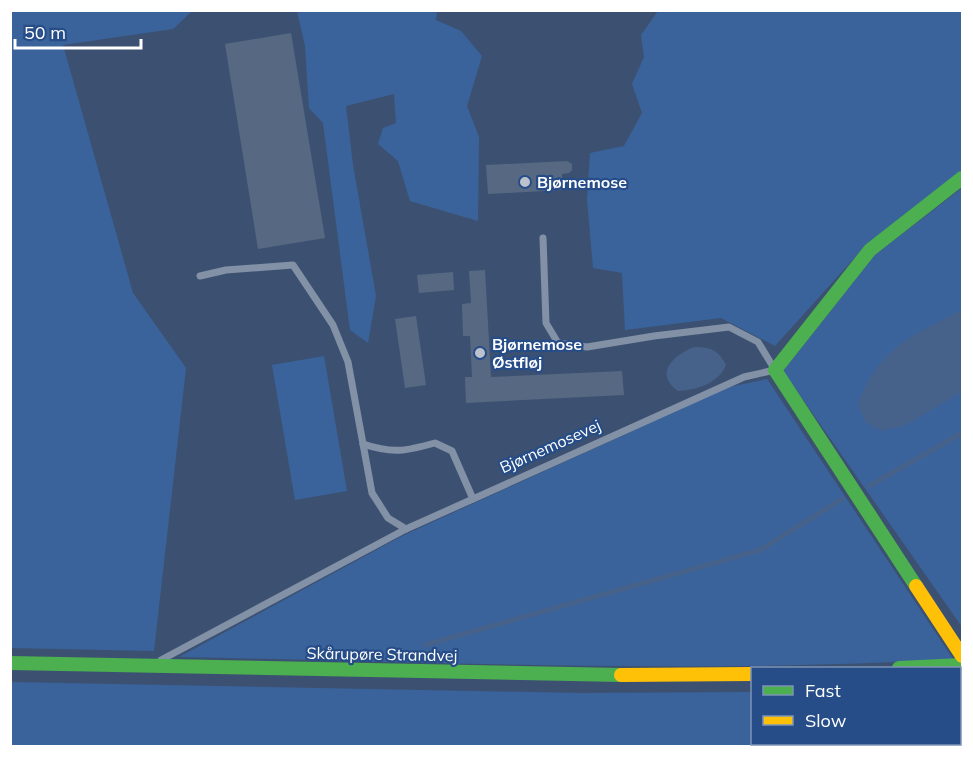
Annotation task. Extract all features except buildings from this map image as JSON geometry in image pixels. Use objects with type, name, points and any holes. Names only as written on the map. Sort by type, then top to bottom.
[{"type":"street","points":[[963,178],[870,250],[776,370],[963,656]]},
{"type":"street","name":"Skårupøre Strandvej","points":[[10,663],[594,675],[751,674]]},
{"type":"street","points":[[925,667],[963,664]]},
{"type":"lane","points":[[543,238],[546,322],[558,343],[587,347],[729,327],[758,342],[776,370]]},
{"type":"lane","points":[[200,276],[226,270],[293,265],[333,325],[348,362],[372,493],[388,518],[406,529]]},
{"type":"lane","name":"Bjørnemosevej","points":[[150,666],[406,529],[744,377],[776,370]]},
{"type":"lane","points":[[363,444],[385,451],[404,452],[435,443],[452,451],[473,499]]},
{"type":"shaded area","points":[[11,10],[192,11],[173,29],[63,45],[133,293],[186,368],[154,651],[11,648]]},
{"type":"shaded area","points":[[297,11],[437,11],[436,20],[461,31],[482,56],[467,106],[479,137],[478,221],[410,201],[398,161],[378,144],[383,128],[396,123],[394,94],[346,106],[353,165],[376,296],[368,343],[350,330],[323,123],[309,108],[305,46]]},
{"type":"shaded area","points":[[658,11],[962,11],[962,170],[866,245],[775,346],[721,318],[625,330],[622,273],[593,268],[587,199],[590,153],[624,146],[642,113],[632,84],[644,57],[641,35]]},
{"type":"shaded area","points":[[962,188],[962,627],[783,371],[875,255]]},
{"type":"shaded area","points":[[962,309],[962,392],[904,426],[881,431],[865,422],[858,404],[868,381],[882,362],[910,338]]},
{"type":"shaded area","points":[[694,347],[713,350],[726,365],[713,381],[693,389],[678,391],[667,378],[669,365]]},
{"type":"shaded area","points":[[324,356],[347,491],[295,500],[272,365]]},
{"type":"shaded area","points":[[767,379],[953,659],[760,666],[566,666],[179,657],[402,536],[729,387]]},
{"type":"shaded area","points":[[11,682],[581,693],[751,692],[751,745],[961,745],[962,686],[962,746],[11,746]]},
{"type":"waterway","points":[[869,486],[962,433]]},
{"type":"waterway","points":[[425,645],[760,550],[842,499]]},
{"type":"traffic: fast","points":[[916,586],[775,370],[870,250],[962,178]]},
{"type":"traffic: fast","points":[[10,663],[621,675]]},
{"type":"traffic: fast","points":[[920,667],[962,665]]},
{"type":"traffic: slow","points":[[916,586],[962,656]]},
{"type":"traffic: slow","points":[[621,675],[751,674]]},
{"type":"place","name":"Bjørnemose","points":[[525,182]]},
{"type":"place","name":"Bjørnemose Østfløj","points":[[480,353]]}]
